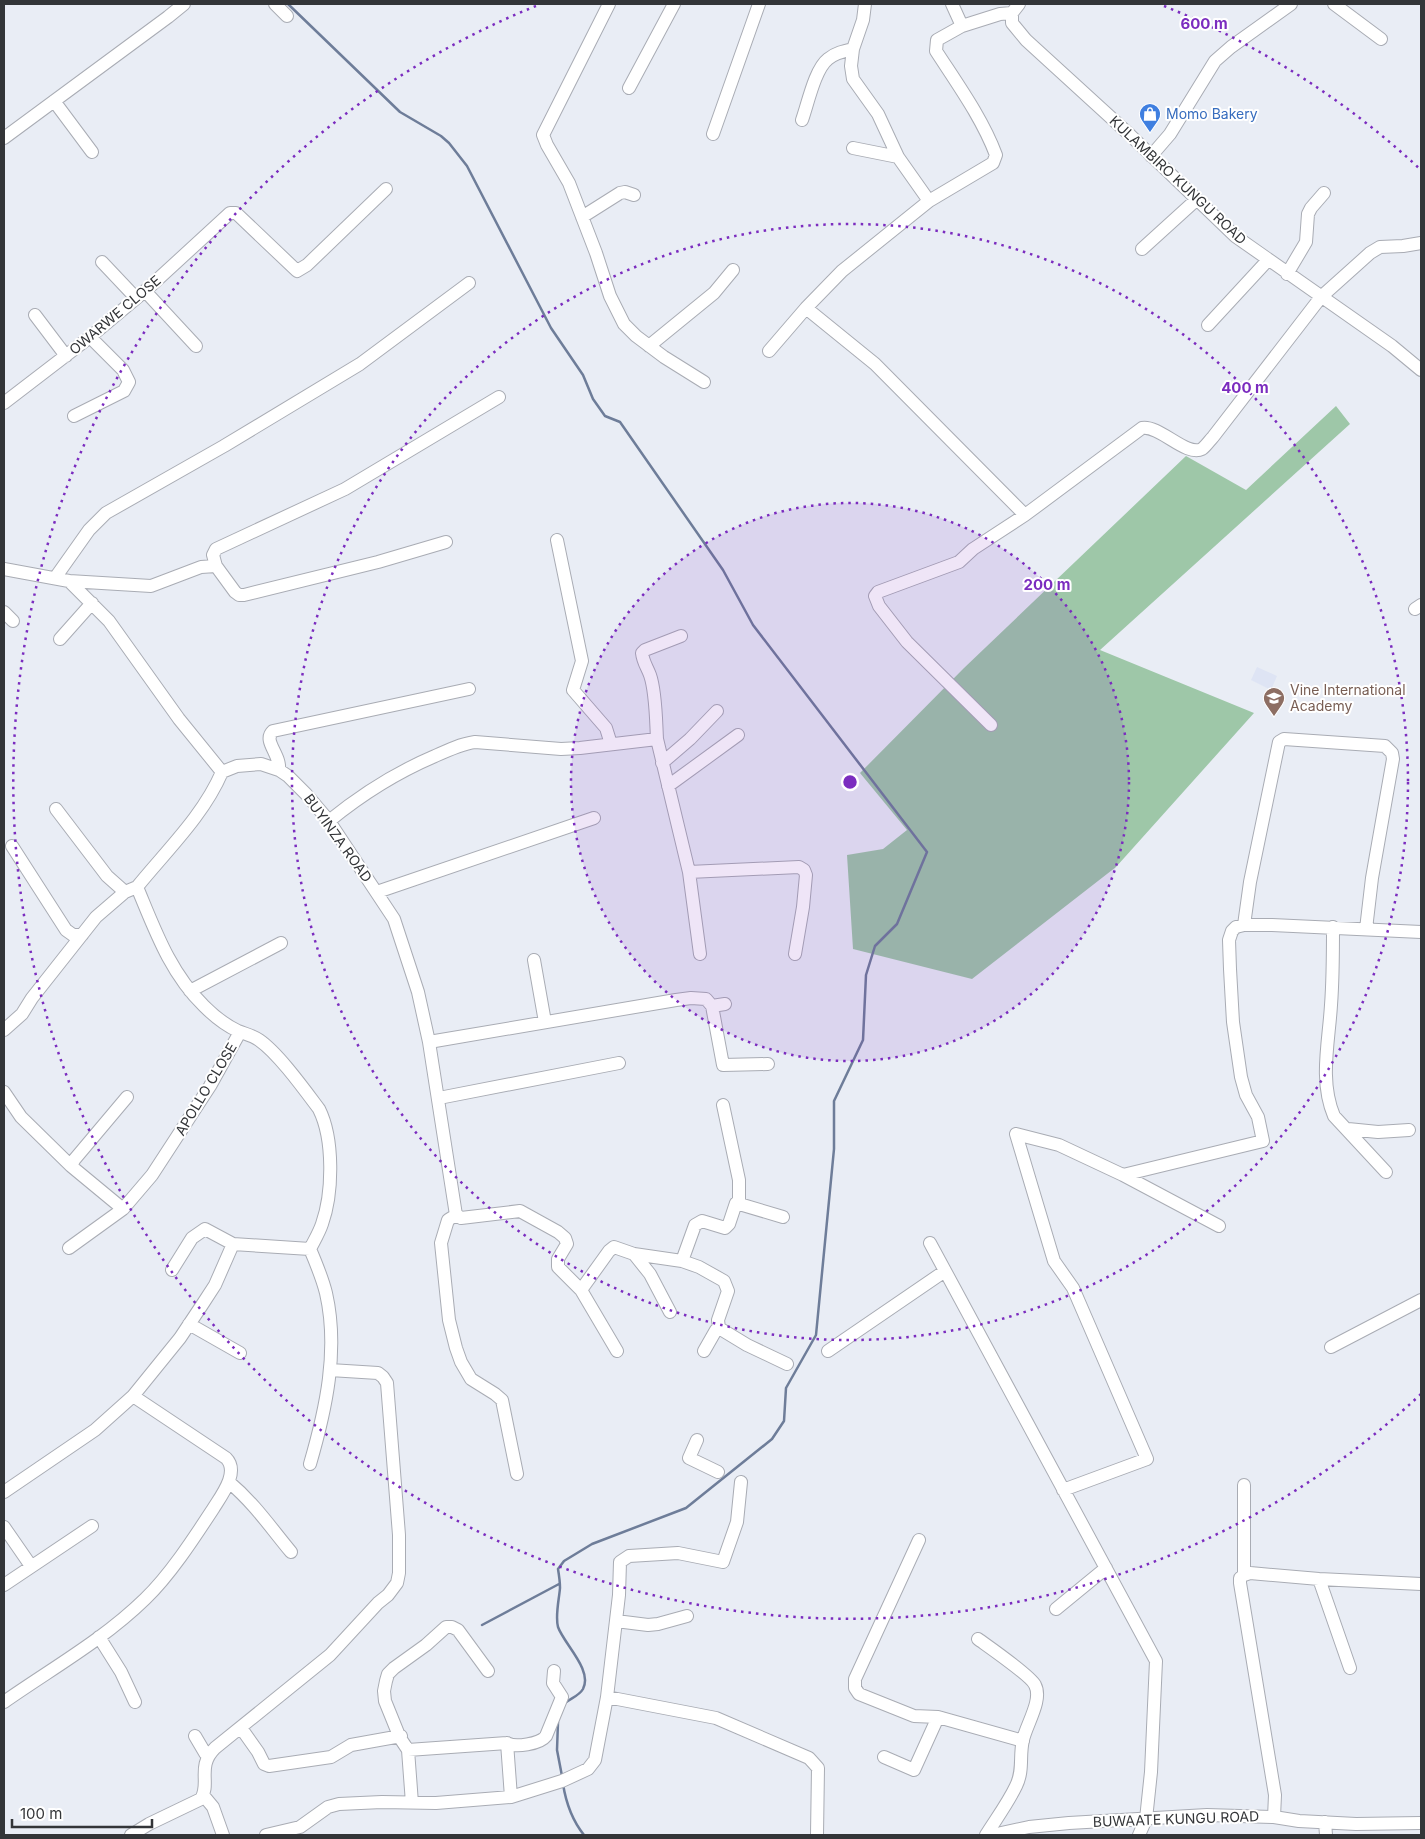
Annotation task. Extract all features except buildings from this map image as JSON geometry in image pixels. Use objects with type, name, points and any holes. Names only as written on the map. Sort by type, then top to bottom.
[{"type":"street","points":[[4,138],[184,4]]},
{"type":"street","points":[[275,4],[287,16]]},
{"type":"street","points":[[609,4],[543,135],[569,183],[615,309],[624,324],[649,346],[704,382]]},
{"type":"street","points":[[629,88],[674,4]]},
{"type":"street","points":[[713,134],[759,4]]},
{"type":"street","points":[[865,4],[863,20],[853,49],[851,66],[853,79],[878,114],[898,157],[928,201]]},
{"type":"street","points":[[952,4],[962,26]]},
{"type":"street","points":[[1151,156],[1170,134],[1215,61],[1231,47],[1291,4]]},
{"type":"street","points":[[1334,4],[1382,39]]},
{"type":"street","points":[[769,351],[806,308],[842,271],[928,201],[993,163],[996,155],[985,129],[936,52],[937,40],[962,26],[1015,8]]},
{"type":"street","name":"KULAMBIRO KUNGU ROAD","points":[[1015,8],[1012,23],[1026,40],[1065,74],[1235,236],[1392,346],[1421,370]]},
{"type":"street","points":[[802,120],[824,63],[835,54],[853,49]]},
{"type":"street","points":[[54,101],[92,152]]},
{"type":"street","points":[[852,148],[898,157]]},
{"type":"street","name":"OWARWE CLOSE","points":[[4,403],[90,337],[140,295],[230,212],[236,213],[294,270],[299,271],[386,190]]},
{"type":"street","points":[[582,217],[620,193],[626,192],[634,195]]},
{"type":"street","points":[[1287,274],[1306,242],[1308,214],[1324,193]]},
{"type":"street","points":[[1142,248],[1196,200]]},
{"type":"street","points":[[991,725],[907,642],[879,606],[875,596],[878,592],[959,562],[973,549],[1025,515],[1142,428],[1153,428],[1181,446],[1197,450],[1205,447],[1322,297],[1380,246],[1403,246],[1421,243]]},
{"type":"street","points":[[1208,324],[1268,260]]},
{"type":"street","points":[[102,262],[196,346]]},
{"type":"street","points":[[649,346],[714,293],[733,270]]},
{"type":"street","points":[[55,578],[89,530],[106,513],[232,441],[360,364],[469,283]]},
{"type":"street","points":[[806,308],[875,364],[1025,515]]},
{"type":"street","points":[[35,315],[66,356]]},
{"type":"street","points":[[74,416],[124,391],[129,382],[123,370],[90,337]]},
{"type":"street","points":[[446,542],[378,562],[244,595],[239,595],[235,592],[216,566],[213,555],[216,549],[346,489],[499,396]]},
{"type":"street","points":[[557,540],[582,661],[574,690],[606,728],[610,736],[610,744]]},
{"type":"street","points":[[4,569],[70,581],[151,586],[201,568],[216,566]]},
{"type":"street","points":[[4,1030],[22,1014],[37,991],[96,916],[131,889],[202,810],[222,772],[179,719],[109,621],[70,581]]},
{"type":"street","points":[[60,639],[92,603]]},
{"type":"street","points":[[4,612],[13,622]]},
{"type":"street","points":[[682,636],[645,650],[642,653],[643,662],[650,675],[659,751],[689,872],[700,954]]},
{"type":"street","points":[[279,770],[279,760],[269,739],[273,731],[469,689]]},
{"type":"street","points":[[329,821],[362,794],[398,773],[424,760],[467,743],[475,742],[553,749],[610,744],[674,753],[702,728],[717,711]]},
{"type":"street","points":[[668,786],[738,735]]},
{"type":"street","points":[[1244,925],[1250,882],[1279,742],[1284,739],[1386,746],[1392,753],[1393,759],[1372,878],[1366,929]]},
{"type":"street","name":"BUYINZA ROAD","points":[[222,772],[236,766],[261,764],[279,770],[288,776],[329,821],[394,919],[399,929],[418,992],[429,1042],[456,1215]]},
{"type":"street","points":[[56,810],[107,876],[131,889]]},
{"type":"street","points":[[377,892],[594,818]]},
{"type":"street","points":[[12,846],[66,930],[73,935],[82,935]]},
{"type":"street","points":[[689,872],[802,868],[806,874],[803,907],[795,954]]},
{"type":"street","name":"APOLLO CLOSE","points":[[69,1248],[123,1208],[152,1174],[210,1086],[240,1032],[216,1018],[190,991],[161,946],[131,889]]},
{"type":"street","points":[[1123,1175],[1263,1141],[1258,1117],[1244,1089],[1233,1022],[1229,940],[1232,931],[1236,927],[1244,925],[1333,927],[1421,932]]},
{"type":"street","points":[[1333,927],[1326,1092],[1334,1116],[1386,1172]]},
{"type":"street","points":[[190,991],[281,943]]},
{"type":"street","points":[[534,960],[545,1022]]},
{"type":"street","points":[[429,1042],[691,998],[706,999],[712,1006],[723,1065],[768,1064]]},
{"type":"street","points":[[712,1006],[725,1004]]},
{"type":"street","points":[[240,1032],[260,1041],[271,1051],[319,1109],[325,1122],[330,1166],[327,1201],[322,1226],[310,1249]]},
{"type":"street","points":[[438,1098],[619,1063]]},
{"type":"street","points":[[4,1092],[21,1117],[71,1166],[123,1208]]},
{"type":"street","points":[[71,1166],[127,1097]]},
{"type":"street","points":[[723,1105],[740,1180],[739,1203]]},
{"type":"street","points":[[1348,1129],[1378,1132],[1409,1130]]},
{"type":"street","points":[[1063,1490],[1147,1459],[1073,1288],[1054,1260],[1016,1134],[1059,1144],[1123,1175],[1219,1226]]},
{"type":"street","points":[[682,1261],[697,1223],[702,1222],[725,1228],[734,1204],[739,1203],[783,1217]]},
{"type":"street","points":[[517,1474],[502,1400],[471,1379],[465,1371],[448,1320],[441,1243],[448,1220],[456,1215],[461,1218],[520,1211],[558,1232],[565,1238],[567,1244],[558,1259],[558,1267],[581,1290],[617,1351]]},
{"type":"street","points":[[172,1270],[192,1238],[206,1229],[233,1244],[310,1249]]},
{"type":"street","points":[[930,1243],[1156,1661],[1151,1772],[1146,1819],[1139,1835]]},
{"type":"street","points":[[4,1492],[95,1430],[133,1396],[189,1324],[215,1285],[233,1244]]},
{"type":"street","points":[[581,1290],[612,1248],[617,1247],[634,1254],[682,1261],[718,1277],[726,1284],[728,1293],[717,1323],[722,1330],[787,1364]]},
{"type":"street","points":[[310,1249],[322,1278],[328,1307],[330,1370],[324,1410],[310,1464]]},
{"type":"street","points":[[634,1254],[650,1274],[670,1312]]},
{"type":"street","points":[[828,1351],[945,1271]]},
{"type":"street","points":[[1331,1347],[1421,1300]]},
{"type":"street","points":[[189,1324],[240,1353]]},
{"type":"street","points":[[704,1351],[716,1330],[722,1330]]},
{"type":"street","points":[[223,1835],[213,1807],[203,1795],[207,1755],[330,1655],[398,1583],[400,1573],[399,1535],[387,1383],[383,1376],[378,1373],[330,1370]]},
{"type":"street","points":[[4,1702],[99,1637],[146,1598],[180,1556],[230,1483],[230,1465],[226,1458],[133,1396]]},
{"type":"street","points":[[697,1440],[689,1458],[718,1472]]},
{"type":"street","points":[[266,1835],[305,1831],[334,1805],[382,1802],[453,1802],[511,1797],[558,1783],[588,1769],[594,1764],[607,1697],[621,1571],[620,1562],[625,1558],[678,1553],[722,1562],[737,1522],[741,1482]]},
{"type":"street","points":[[230,1483],[256,1508],[290,1552]]},
{"type":"street","points":[[1244,1486],[1244,1575]]},
{"type":"street","points":[[4,1585],[92,1526]]},
{"type":"street","points":[[4,1527],[31,1566]]},
{"type":"street","points":[[919,1540],[855,1679],[855,1688],[859,1694],[867,1698],[914,1716],[938,1717],[1023,1741]]},
{"type":"street","points":[[1056,1610],[1106,1568]]},
{"type":"street","points":[[1274,1817],[1275,1795],[1240,1578],[1250,1573],[1319,1579],[1421,1584]]},
{"type":"street","points":[[1319,1579],[1350,1668]]},
{"type":"street","points":[[616,1621],[648,1625],[687,1616]]},
{"type":"street","points":[[412,1803],[408,1750],[400,1738],[401,1736],[385,1701],[384,1691],[388,1674],[446,1627],[458,1630],[488,1671]]},
{"type":"street","points":[[99,1637],[121,1672],[135,1702]]},
{"type":"street","points":[[978,1639],[1035,1684],[1037,1694],[1035,1708],[1023,1741],[1021,1773],[1016,1786],[986,1835]]},
{"type":"street","points":[[408,1750],[507,1743],[513,1746],[544,1740],[562,1697],[552,1680],[554,1671]]},
{"type":"street","points":[[607,1697],[716,1718],[809,1758],[818,1768],[817,1835]]},
{"type":"street","points":[[884,1757],[914,1770],[938,1717]]},
{"type":"street","points":[[241,1728],[264,1764],[268,1766],[331,1757],[350,1745],[401,1736]]},
{"type":"street","points":[[195,1736],[207,1755]]},
{"type":"street","points":[[507,1743],[511,1797]]},
{"type":"street","points":[[131,1835],[198,1800],[203,1795]]},
{"type":"street","name":"BUWAATE KUNGU ROAD","points":[[992,1835],[1029,1827],[1207,1815],[1274,1817],[1300,1821],[1326,1829],[1398,1830],[1421,1823]]},
{"type":"shaded area","points":[[1257,667],[1277,676],[1271,690],[1251,680]]},
{"type":"green space","points":[[1336,406],[1350,424],[1100,650],[1254,713],[1116,867],[972,979],[853,949],[847,855],[883,849],[907,830],[860,773],[964,668],[1186,456],[1246,490]]},
{"type":"waterway","points":[[288,4],[400,112],[441,136],[449,143],[467,166],[551,328],[583,375],[593,399],[605,416],[620,422],[723,570],[753,625],[927,852],[897,924],[875,946],[866,975],[863,1040],[834,1101],[834,1149],[816,1335],[786,1388],[784,1421],[772,1439],[686,1508],[592,1544],[564,1561],[558,1569],[560,1588],[557,1623],[561,1634],[581,1666],[585,1682],[583,1689],[565,1703]]},
{"type":"waterway","points":[[482,1625],[559,1584]]},
{"type":"waterway","points":[[558,1722],[557,1750],[562,1776]]},
{"type":"waterway","points":[[563,1784],[570,1811],[584,1835]]},
{"type":"place","name":"Momo Bakery","points":[[1150,133]]},
{"type":"place","name":"Vine International Academy","points":[[1274,717]]}]
